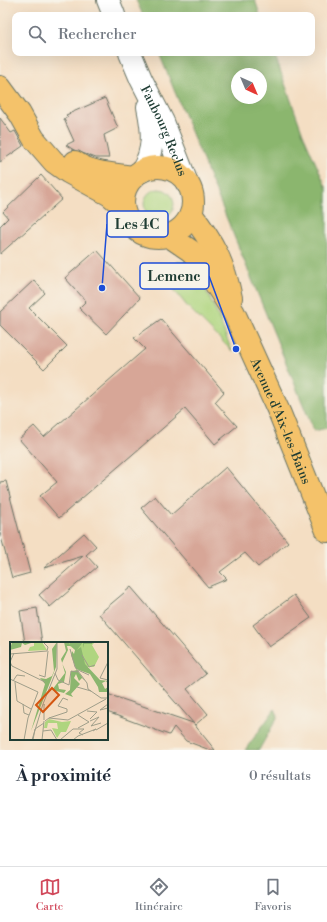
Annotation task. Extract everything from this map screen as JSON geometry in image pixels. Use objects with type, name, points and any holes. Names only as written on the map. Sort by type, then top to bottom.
[{"type":"main road","points":[[0,87],[20,114],[34,138],[54,162],[68,172],[110,195],[123,206]]},
{"type":"main road","points":[[20,114],[61,152],[80,166],[97,172],[138,174]]},
{"type":"main road","points":[[154,167],[167,168],[178,174],[187,183],[193,198],[191,214],[179,231],[169,236],[156,238],[144,235],[134,228],[126,218],[123,206],[124,196],[127,186],[138,174],[154,167]]},
{"type":"main road","name":"Avenue d'Aix-les-Bains","points":[[191,214],[209,236],[219,254],[226,275],[234,313]]},
{"type":"main road","name":"Avenue d'Aix-les-Bains","points":[[169,236],[191,251],[203,264],[234,313],[280,414],[327,530]]},
{"type":"street","points":[[108,0],[113,12]]},
{"type":"street","name":"Faubourg Reclus","points":[[131,56],[163,122],[187,183]]},
{"type":"street","name":"Faubourg Reclus","points":[[138,174],[149,160],[152,146],[152,127],[141,79]]},
{"type":"green space","points":[[136,0],[255,0],[259,12],[142,12]]},
{"type":"green space","points":[[160,56],[275,56],[303,134],[327,189],[327,428],[314,431]]},
{"type":"green space","points":[[159,189],[169,194],[174,204],[169,214],[159,219],[149,214],[144,204],[149,194]]},
{"type":"green space","points":[[177,262],[184,262],[193,271],[207,292],[232,351],[187,306],[175,291],[172,267]]},
{"type":"green space","points":[[275,709],[278,716],[259,750],[245,750]]},
{"type":"building","points":[[105,98],[118,128],[104,135],[109,158],[96,158],[74,150],[66,145],[74,141],[64,119],[68,117],[66,115]]},
{"type":"building","points":[[0,118],[11,133],[15,131],[23,146],[0,162]]},
{"type":"building","points":[[41,175],[62,199],[0,254],[0,226],[8,218],[3,212]]},
{"type":"building","points":[[97,250],[140,298],[106,334],[79,308],[86,301],[65,278]]},
{"type":"building","points":[[34,280],[45,293],[29,308],[67,346],[44,369],[0,325],[0,312]]},
{"type":"building","points":[[161,319],[224,392],[215,402],[237,426],[215,444],[185,409],[59,518],[40,496],[57,482],[19,439],[34,426],[44,437],[145,349],[134,338]]},
{"type":"building","points":[[226,467],[288,542],[258,567],[245,553],[220,572],[227,579],[208,587],[141,508],[155,496],[171,515]]},
{"type":"building","points":[[6,481],[30,573],[12,578],[0,533],[0,482]]},
{"type":"building","points":[[84,533],[96,546],[86,555],[97,567],[50,607],[39,595],[83,556],[44,568]]},
{"type":"building","points":[[131,587],[206,674],[187,689],[208,714],[195,725],[99,614]]},
{"type":"building","points":[[294,595],[311,618],[269,647],[253,625]]},
{"type":"building","points":[[37,608],[42,642],[25,642],[20,611]]},
{"type":"building","points":[[108,694],[193,723],[215,750],[210,750],[186,741],[174,727],[169,735],[108,712]]},
{"type":"place","name":"Les 4C","points":[[102,288]]},
{"type":"place","name":"Lemenc","points":[[236,349]]}]
